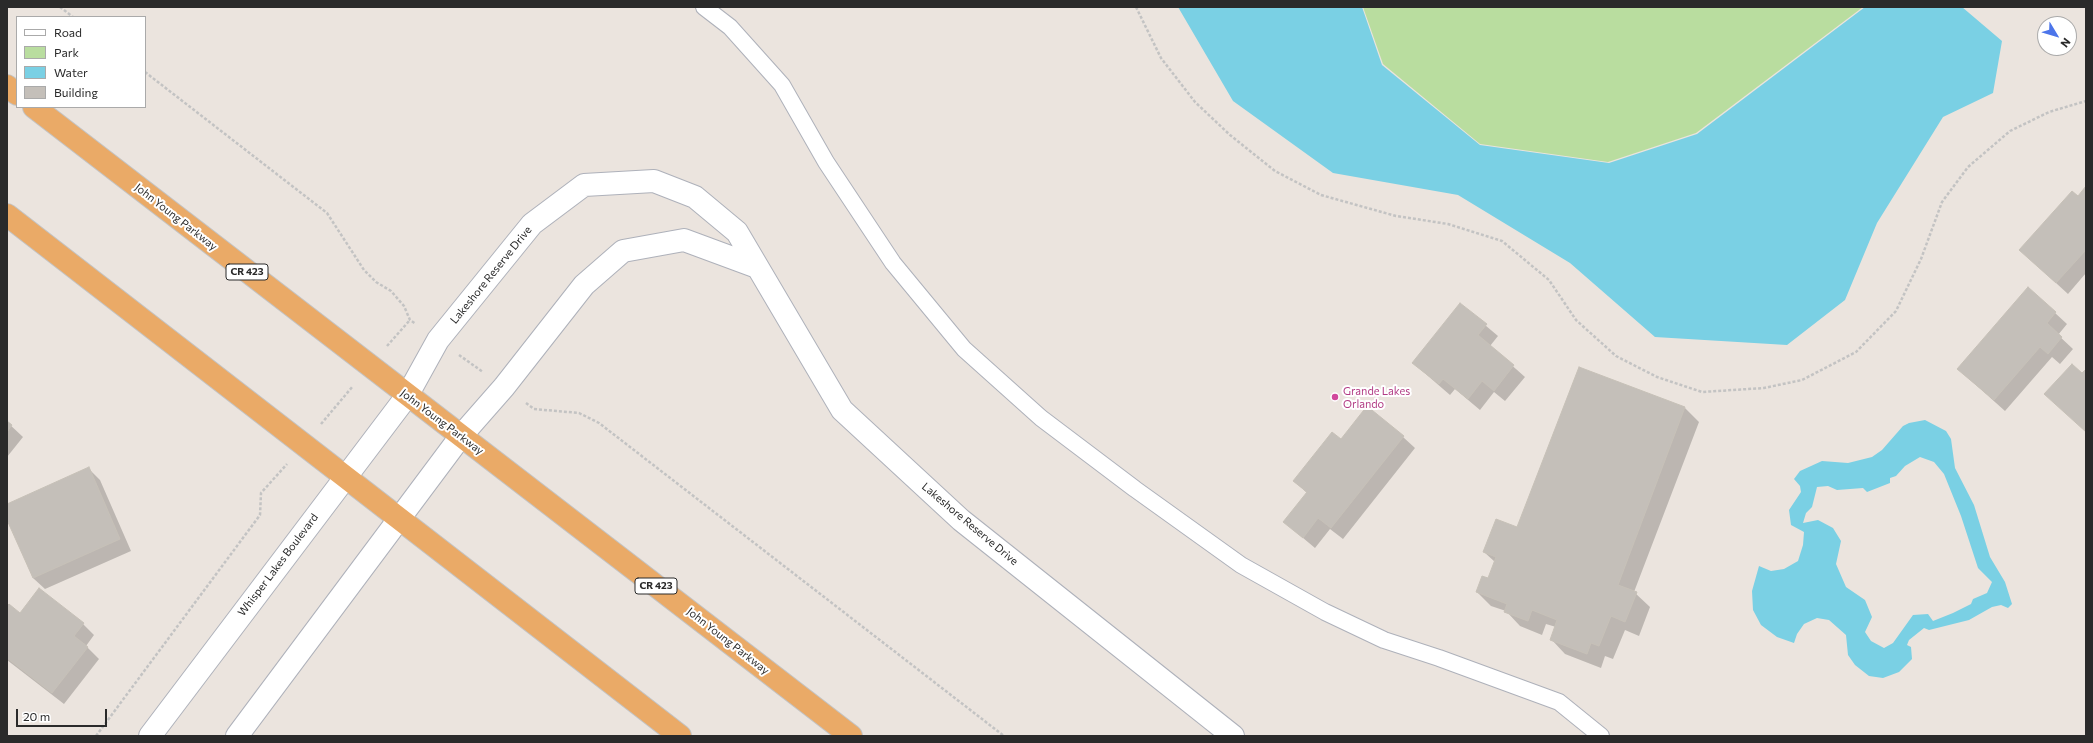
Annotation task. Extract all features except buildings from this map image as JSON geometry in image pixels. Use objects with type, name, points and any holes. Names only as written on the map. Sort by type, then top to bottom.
[{"type":"highway","points":[[7,86],[16,93]]},
{"type":"highway","name":"John Young Parkway","points":[[35,108],[369,367],[851,736]]},
{"type":"highway","points":[[7,215],[680,736]]},
{"type":"street","name":"Lakeshore Reserve Drive","points":[[407,396],[438,340],[532,224],[584,186],[654,181],[695,197],[736,232],[842,410],[961,520],[1233,736]]},
{"type":"street","points":[[237,736],[398,518],[461,436],[504,387],[584,285],[623,251],[684,240],[757,267]]},
{"type":"street","name":"Whisper Lakes Boulevard","points":[[150,736],[345,476],[407,396]]},
{"type":"lane","points":[[704,7],[730,27],[782,85],[826,162],[893,263],[964,349],[1041,418],[1135,489],[1241,564],[1325,612],[1384,640],[1439,658],[1559,702],[1601,736]]},
{"type":"path","points":[[60,7],[72,16]]},
{"type":"path","points":[[1136,7],[1161,58],[1195,102],[1230,136],[1275,171],[1321,195],[1396,216],[1448,224],[1502,241],[1549,280],[1576,320],[1616,356],[1658,377],[1702,392],[1764,388],[1802,380],[1856,352],[1896,311],[1921,259],[1942,202],[1968,166],[2010,131],[2049,112],[2086,101]]},
{"type":"path","points":[[146,73],[327,213],[364,270],[376,282],[391,291],[404,306],[410,320],[534,409],[579,414],[599,423],[1004,736]]},
{"type":"path","points":[[96,736],[260,515],[261,494],[410,320]]},
{"type":"green space","points":[[1363,7],[1863,7],[1696,133],[1608,162],[1480,144],[1383,64]]},
{"type":"water","points":[[1178,7],[1362,7],[1382,65],[1480,145],[1609,163],[1697,134],[1865,7],[1962,7],[2002,41],[1993,93],[1943,117],[1877,223],[1845,300],[1787,345],[1655,337],[1570,263],[1458,195],[1333,173],[1233,101]]},
{"type":"water","points":[[1925,420],[1946,431],[1951,439],[1955,468],[1974,505],[1990,557],[2005,582],[2012,604],[2008,608],[2001,605],[1992,607],[1969,620],[1929,630],[1924,628],[1909,640],[1907,645],[1911,647],[1912,659],[1899,672],[1883,678],[1869,676],[1855,665],[1848,655],[1846,635],[1829,620],[1817,618],[1804,624],[1797,634],[1794,643],[1777,637],[1761,625],[1753,610],[1752,591],[1759,566],[1771,571],[1784,569],[1798,561],[1803,545],[1804,532],[1791,525],[1789,510],[1801,492],[1800,486],[1794,479],[1800,471],[1822,461],[1848,463],[1872,457],[1882,450],[1903,426],[1909,423]],"holes":[[[1920,457],[1934,462],[1944,474],[1961,516],[1978,568],[1992,582],[1987,593],[1973,599],[1971,604],[1953,613],[1933,621],[1928,614],[1913,615],[1893,643],[1884,648],[1871,641],[1865,632],[1872,617],[1865,600],[1846,587],[1836,564],[1841,541],[1833,528],[1818,520],[1803,523],[1806,513],[1812,507],[1817,487],[1828,486],[1837,490],[1863,488],[1867,492],[1890,483],[1890,478],[1896,476],[1905,466]]]},
{"type":"place","name":"Grande Lakes Orlando","points":[[1335,397]]}]
